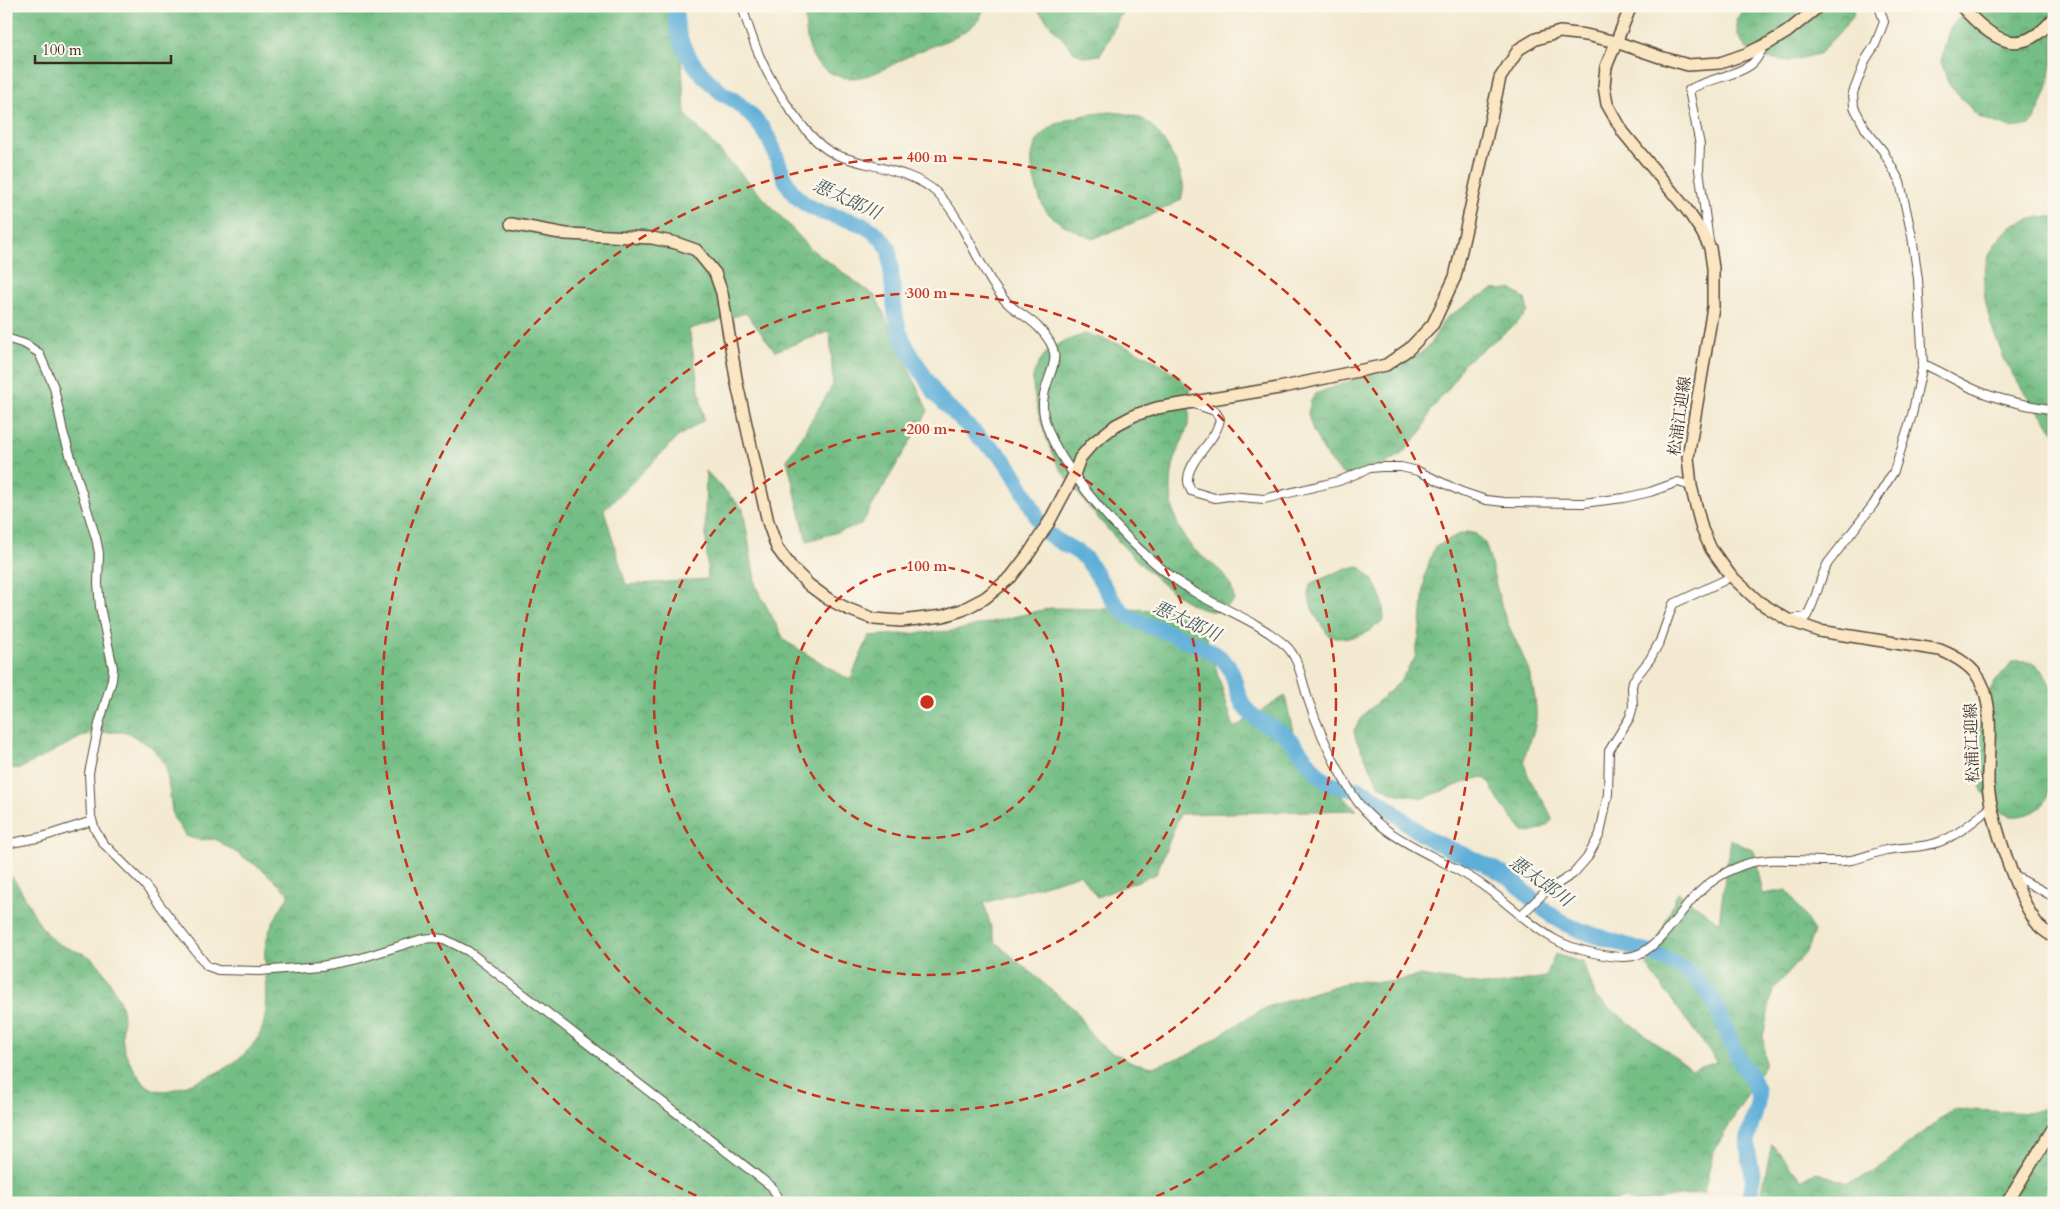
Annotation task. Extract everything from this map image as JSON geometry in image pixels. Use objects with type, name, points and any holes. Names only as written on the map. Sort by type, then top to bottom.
[{"type":"street","points":[[742,6],[759,56],[774,84],[802,126],[818,144],[831,154],[910,177],[927,185],[939,195],[957,218],[996,290],[1007,304],[1040,329],[1052,345],[1056,357],[1043,403],[1046,424],[1074,475],[1111,520],[1170,575],[1196,593],[1266,631],[1289,648],[1299,667],[1308,701],[1327,746],[1352,794],[1362,808],[1381,826],[1404,842],[1478,882],[1520,916],[1557,942],[1595,954],[1634,956],[1660,938],[1696,894],[1713,880],[1741,866],[1759,862],[1789,860],[1851,860],[1883,851],[1938,843],[1963,829],[1992,808]]},
{"type":"street","name":"松浦江迎線","points":[[1632,6],[1606,67],[1604,86],[1607,104],[1624,132],[1688,210],[1710,248],[1713,268],[1712,307],[1688,457],[1691,486],[1702,528],[1711,549],[1730,575],[1759,602],[1788,620],[1819,631],[1940,650],[1956,657],[1971,669],[1982,683],[1987,701],[1989,735],[1988,784],[1992,808],[2013,875],[2036,920],[2040,926],[2054,937]]},
{"type":"street","points":[[511,224],[566,234],[652,238],[696,250],[715,273],[722,294],[737,384],[768,522],[778,548],[792,568],[809,585],[828,599],[848,609],[874,619],[901,620],[943,616],[962,610],[985,598],[1011,577],[1049,522],[1074,475],[1080,458],[1094,443],[1116,425],[1135,415],[1156,408],[1278,388],[1386,365],[1409,349],[1433,324],[1455,277],[1500,78],[1519,49],[1536,39],[1560,32],[1586,35],[1616,42],[1688,64],[1720,63],[1764,46],[1787,32],[1820,6]]},
{"type":"street","points":[[1788,620],[1806,617],[1813,606],[1822,574],[1828,564],[1873,505],[1894,471],[1912,415],[1923,364],[1918,279],[1912,236],[1900,182],[1883,150],[1866,130],[1854,107],[1853,93],[1866,59],[1875,44],[1884,22],[1878,6]]},
{"type":"street","points":[[1961,6],[1990,33],[2004,42],[2017,42],[2029,39],[2044,30],[2054,18]]},
{"type":"street","points":[[1710,248],[1699,170],[1700,145],[1689,90],[1699,83],[1731,74],[1753,63],[1764,46]]},
{"type":"street","points":[[6,338],[25,344],[39,353],[54,387],[63,432],[99,553],[98,584],[113,668],[112,680],[99,724],[90,773],[94,830],[103,843],[144,884],[207,966],[218,970],[260,971],[320,966],[358,959],[422,939],[444,939],[468,951],[549,1012],[772,1187],[780,1203]]},
{"type":"street","points":[[1923,364],[1984,394],[2006,401],[2054,410]]},
{"type":"street","points":[[1191,403],[1215,411],[1220,419],[1218,429],[1191,468],[1187,480],[1191,491],[1215,498],[1229,496],[1264,499],[1339,481],[1370,468],[1381,467],[1400,467],[1418,471],[1462,492],[1486,500],[1504,502],[1583,504],[1650,492],[1678,482],[1691,486]]},
{"type":"street","points":[[1520,916],[1545,892],[1573,874],[1587,858],[1600,834],[1608,794],[1609,751],[1630,717],[1633,706],[1633,680],[1650,659],[1660,641],[1673,604],[1725,580],[1730,575]]},
{"type":"street","points":[[6,844],[42,837],[92,820]]},
{"type":"street","points":[[2013,875],[2054,897]]},
{"type":"street","points":[[2007,1203],[2054,1127]]},
{"type":"green space","points":[[6,6],[678,6],[685,114],[811,249],[876,297],[928,411],[861,525],[807,541],[787,460],[833,385],[830,331],[775,351],[746,313],[689,329],[704,420],[678,437],[604,510],[626,585],[708,579],[705,516],[706,471],[743,509],[756,587],[785,641],[850,680],[869,636],[954,631],[1051,608],[1169,610],[1204,629],[1234,728],[1285,696],[1298,755],[1357,810],[1180,814],[1156,874],[1097,897],[1080,874],[984,903],[995,942],[1075,1010],[1088,1031],[1104,1048],[1134,1063],[1153,1067],[1191,1054],[1267,1007],[1351,981],[1390,982],[1419,976],[1491,986],[1546,977],[1555,954],[1584,963],[1596,998],[1692,1070],[1717,1062],[1647,966],[1678,892],[1719,923],[1730,839],[1754,851],[1763,894],[1787,890],[1814,931],[1806,952],[1773,990],[1763,1036],[1765,1064],[1713,1153],[1704,1192],[1636,1203],[1622,1198],[1614,1203],[6,1203],[6,871],[19,887],[46,933],[59,944],[89,956],[102,969],[121,1005],[124,1049],[131,1064],[145,1084],[151,1088],[165,1091],[201,1080],[228,1066],[244,1054],[257,1039],[261,1032],[266,1009],[266,942],[274,921],[289,894],[262,869],[215,839],[199,840],[186,836],[173,817],[166,767],[153,748],[127,732],[91,732],[21,768],[6,769]]},
{"type":"green space","points":[[805,6],[983,6],[981,15],[976,22],[958,35],[872,74],[848,78],[836,75],[821,67],[812,56],[808,42]]},
{"type":"green space","points":[[1034,6],[1126,6],[1100,55],[1085,57],[1075,53]]},
{"type":"green space","points":[[1744,6],[1854,6],[1853,17],[1819,54],[1788,61],[1760,57],[1746,48],[1738,35],[1736,21]]},
{"type":"green space","points":[[1969,6],[2052,6],[2053,41],[2049,79],[2042,103],[2031,125],[2011,128],[1979,117],[1949,85],[1941,62],[1949,30]]},
{"type":"green space","points":[[1110,112],[1140,118],[1157,132],[1174,159],[1181,177],[1183,190],[1181,200],[1150,216],[1092,239],[1058,221],[1044,207],[1035,182],[1032,163],[1034,148],[1040,137],[1050,128],[1063,121]]},
{"type":"green space","points":[[2039,217],[2054,217],[2054,431],[2033,405],[2004,358],[1993,331],[1984,286],[1988,258],[1999,239],[2007,230],[2014,226]]},
{"type":"green space","points":[[1511,289],[1525,299],[1528,312],[1512,327],[1463,364],[1452,384],[1431,410],[1422,431],[1401,455],[1367,474],[1346,475],[1341,473],[1326,455],[1313,431],[1308,414],[1315,394],[1417,356],[1429,346],[1445,319],[1493,290]]},
{"type":"green space","points":[[1085,334],[1128,347],[1156,361],[1169,369],[1190,389],[1188,425],[1172,471],[1172,503],[1177,524],[1182,534],[1198,553],[1218,569],[1229,582],[1234,601],[1223,609],[1210,611],[1192,604],[1171,591],[1149,572],[1105,526],[1070,482],[1054,458],[1038,409],[1033,386],[1033,375],[1041,360],[1056,345]]},
{"type":"green space","points":[[1467,532],[1476,534],[1485,543],[1504,614],[1531,678],[1536,706],[1536,719],[1524,761],[1530,780],[1547,807],[1552,820],[1546,826],[1531,832],[1523,832],[1499,801],[1487,779],[1479,778],[1468,781],[1424,798],[1393,793],[1379,785],[1356,739],[1354,730],[1366,712],[1399,683],[1415,658],[1421,624],[1425,575],[1434,548],[1455,536]]},
{"type":"green space","points":[[1360,567],[1372,579],[1379,590],[1384,620],[1359,636],[1346,638],[1329,636],[1311,605],[1309,598],[1310,584],[1346,568]]},
{"type":"green space","points":[[2012,662],[2029,662],[2041,670],[2052,689],[2055,707],[2053,770],[2047,797],[2043,805],[2038,809],[2019,816],[2005,814],[1992,805],[1983,792],[1977,771],[1979,726],[1985,699],[1997,679]]},
{"type":"green space","points":[[2054,1105],[2054,1188],[2046,1191],[2038,1203],[1771,1203],[1761,1195],[1772,1144],[1801,1180],[1815,1172],[1848,1183],[1871,1174],[1953,1109],[2029,1113]]},
{"type":"waterway","name":"悪太郎川","points":[[676,6],[678,32],[688,55],[712,84],[742,107],[762,128],[773,147],[784,178],[796,196],[815,209],[870,229],[880,237],[889,249],[895,312],[899,331],[907,348],[936,395],[987,445],[1002,457],[1045,530],[1084,557],[1116,605],[1130,617],[1195,643],[1218,656],[1229,667],[1242,704],[1246,709],[1255,717],[1285,735],[1323,779],[1339,786],[1367,793],[1433,841],[1503,874],[1558,920],[1583,931],[1656,955],[1689,973],[1703,986],[1715,1004],[1737,1055],[1754,1082],[1758,1095],[1748,1140],[1753,1178],[1746,1203]]}]
